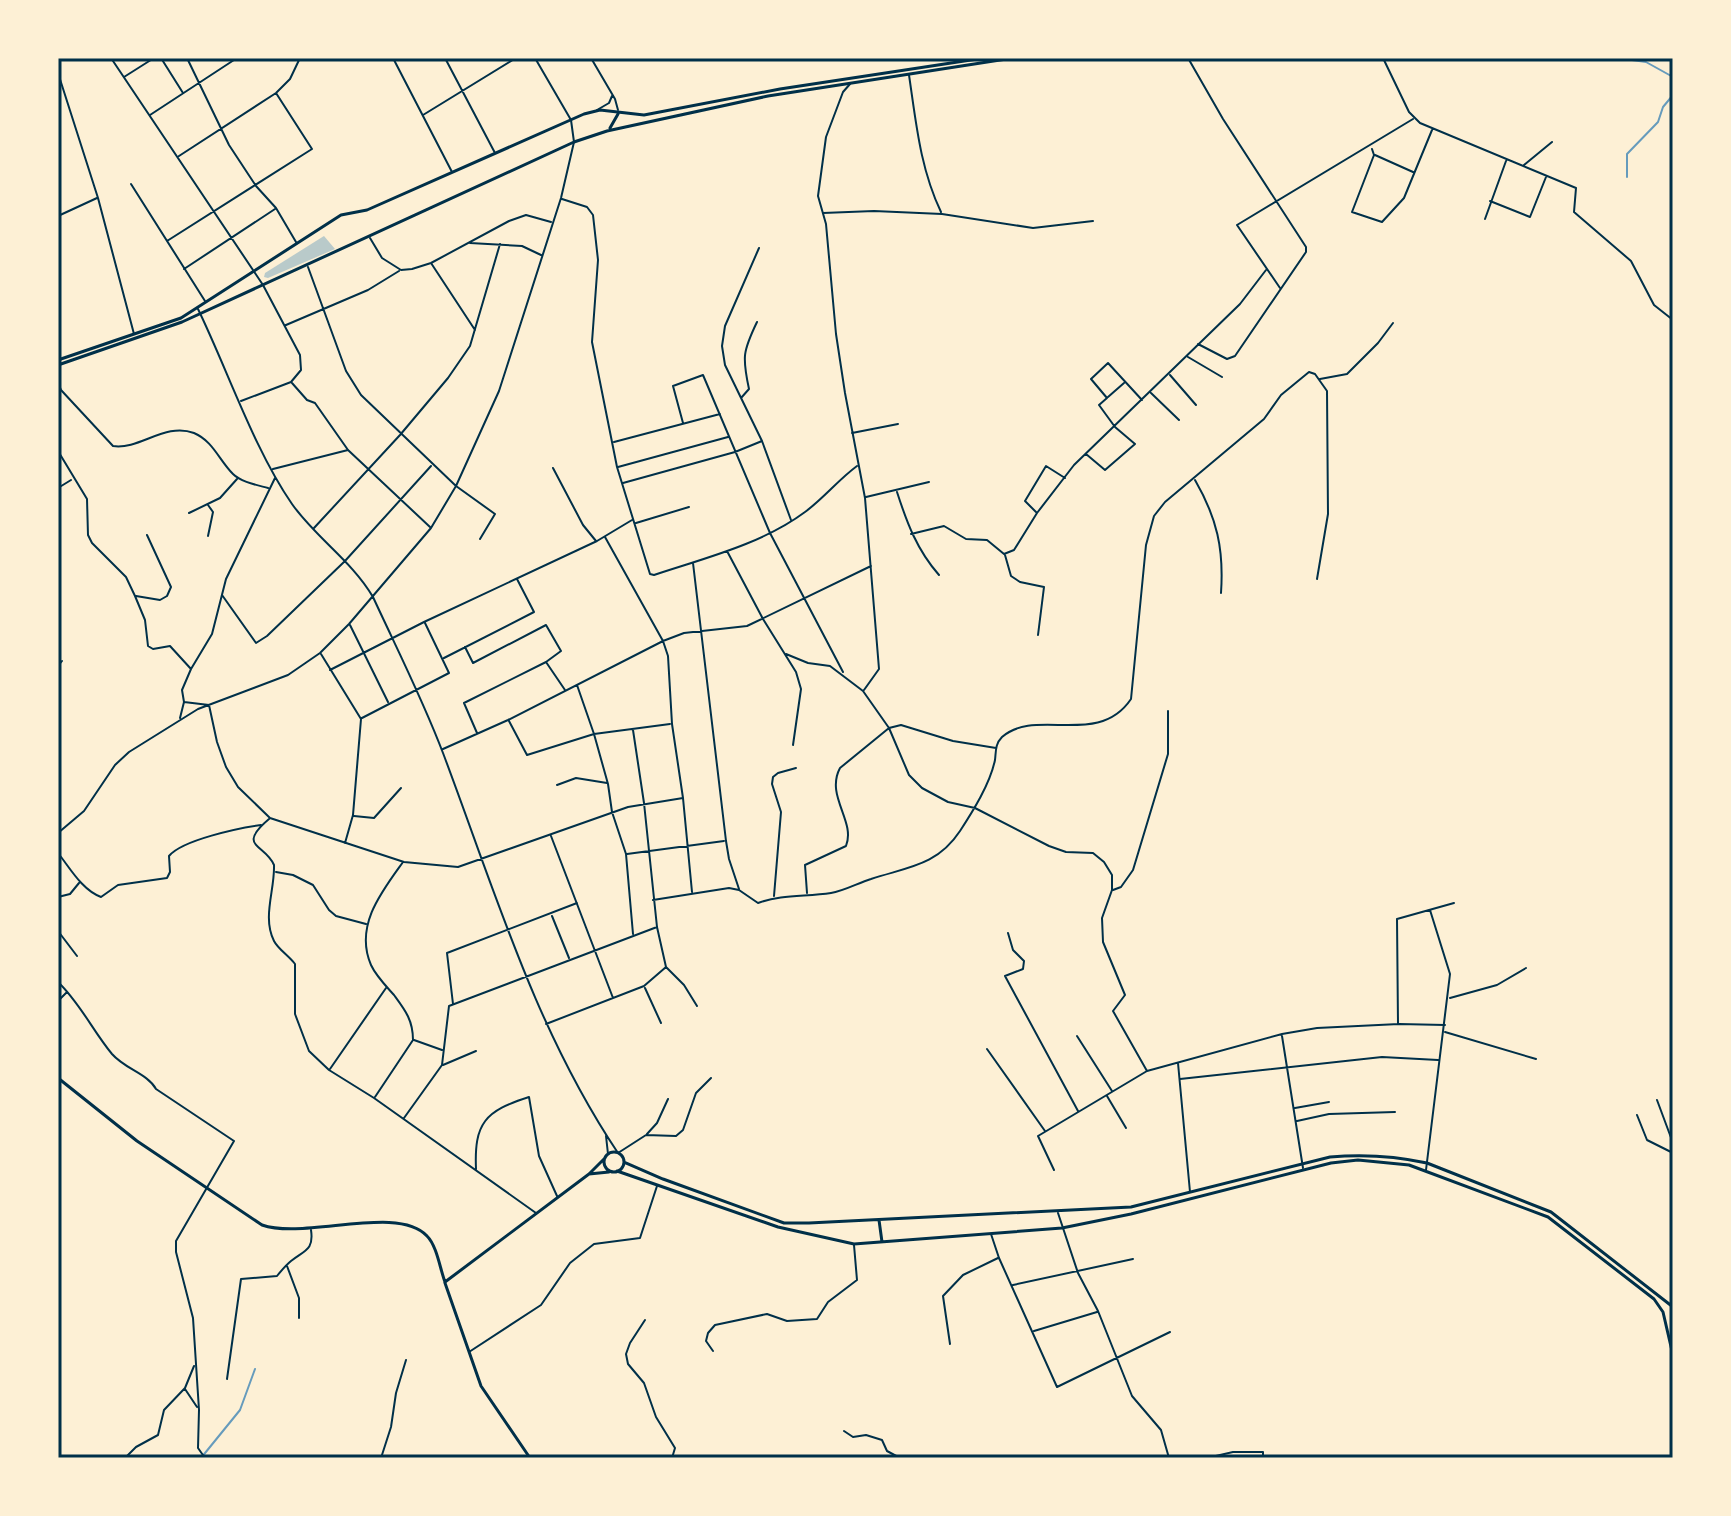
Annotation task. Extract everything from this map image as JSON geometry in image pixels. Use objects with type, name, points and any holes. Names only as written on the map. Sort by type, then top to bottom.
[{"type":"main road","points":[[135,337],[181,318],[341,215],[367,210],[595,111],[656,113],[810,84],[984,58]]},
{"type":"main road","points":[[58,363],[200,314],[308,267],[574,142],[607,131],[768,96],[1013,58]]},
{"type":"main road","points":[[606,111],[612,115],[614,122]]},
{"type":"main road","points":[[607,131],[618,113]]},
{"type":"main road","points":[[58,1077],[137,1141],[262,1225],[278,1229],[395,1222],[414,1226],[429,1237],[468,1353],[488,1400],[530,1458]]},
{"type":"main road","points":[[445,1282],[589,1174],[607,1156],[618,1153],[624,1162],[663,1179],[784,1223],[1131,1207],[1302,1163],[1357,1154],[1427,1163],[1551,1212],[1673,1307]]},
{"type":"main road","points":[[607,1156],[606,1167],[616,1172],[778,1227],[854,1244],[1062,1228],[1131,1214],[1303,1169],[1358,1160],[1409,1165],[1548,1217],[1654,1299],[1663,1312],[1673,1363]]},
{"type":"main road","points":[[589,1174],[616,1172],[624,1162]]},
{"type":"main road","points":[[879,1220],[882,1242]]},
{"type":"street","points":[[111,58],[263,285],[303,361],[301,370],[291,382],[240,401]]},
{"type":"street","points":[[123,78],[154,58]]},
{"type":"street","points":[[161,58],[184,94]]},
{"type":"street","points":[[187,58],[229,145],[256,186],[276,208],[297,243]]},
{"type":"street","points":[[149,116],[237,58]]},
{"type":"street","points":[[291,58],[297,64]]},
{"type":"street","points":[[178,157],[276,93],[290,79],[300,58]]},
{"type":"street","points":[[393,58],[452,173]]},
{"type":"street","points":[[445,58],[496,154]]},
{"type":"street","points":[[422,115],[516,58]]},
{"type":"street","points":[[58,833],[84,811],[115,765],[129,752],[179,719],[288,675],[320,653],[373,597],[431,528],[456,486],[499,391],[561,198],[574,142],[571,120],[535,58]]},
{"type":"street","points":[[591,58],[612,95],[618,113]]},
{"type":"street","points":[[1188,58],[1223,119],[1306,247],[1306,252],[1231,359],[1197,344]]},
{"type":"street","points":[[1383,58],[1414,119],[1576,188],[1574,212],[1631,261],[1654,305],[1673,320]]},
{"type":"street","points":[[58,73],[98,198],[135,337]]},
{"type":"street","points":[[908,73],[920,154],[942,214]]},
{"type":"street","points":[[852,82],[843,92],[826,137],[818,185],[826,224],[836,334],[851,433],[865,498],[879,669],[863,691]]},
{"type":"street","points":[[167,241],[312,149],[276,93]]},
{"type":"street","points":[[595,111],[609,103],[612,95]]},
{"type":"street","points":[[1281,289],[1237,225],[1414,119]]},
{"type":"street","points":[[1372,146],[1374,155],[1352,212],[1382,222],[1404,198],[1432,129]]},
{"type":"street","points":[[1523,166],[1552,142]]},
{"type":"street","points":[[1374,155],[1415,173]]},
{"type":"street","points":[[1485,219],[1506,160]]},
{"type":"street","points":[[1490,201],[1530,217],[1546,176]]},
{"type":"street","points":[[131,184],[205,302]]},
{"type":"street","points":[[58,216],[98,198]]},
{"type":"street","points":[[561,198],[587,207],[593,215],[598,260],[591,336],[617,467],[650,574],[693,562],[770,533],[806,511],[857,466]]},
{"type":"street","points":[[184,269],[276,208]]},
{"type":"street","points":[[822,213],[874,211],[942,214],[1033,228],[1093,221]]},
{"type":"street","points":[[285,326],[368,290],[401,270],[431,263],[509,221],[526,215],[552,222]]},
{"type":"street","points":[[370,237],[382,258],[401,270]]},
{"type":"street","points":[[468,243],[522,246],[543,256]]},
{"type":"street","points":[[313,529],[400,435],[448,378],[470,346],[500,244]]},
{"type":"street","points":[[759,248],[725,326],[722,346],[725,365],[762,441],[791,521]]},
{"type":"street","points":[[431,263],[476,331]]},
{"type":"street","points":[[308,267],[351,379],[361,395],[432,465],[495,514],[480,539]]},
{"type":"street","points":[[1004,554],[1014,550],[1037,513],[1085,454],[1240,304],[1266,270]]},
{"type":"street","points":[[197,308],[275,477],[293,506],[363,579],[373,597],[442,750],[524,976],[545,1024],[618,1153],[646,1135],[657,1123],[668,1099]]},
{"type":"street","points":[[741,398],[749,389],[745,348],[757,322]]},
{"type":"street","points":[[1319,379],[1347,374],[1393,323]]},
{"type":"street","points":[[1186,355],[1222,377]]},
{"type":"street","points":[[1107,398],[1091,379],[1108,363],[1143,401]]},
{"type":"street","points":[[653,900],[729,888],[739,890],[758,903],[774,897],[833,893],[926,863],[949,844],[975,808],[1002,737],[1022,727],[1096,724],[1123,711],[1131,699],[1149,529],[1154,516],[1165,502],[1264,419],[1281,395],[1309,372],[1315,374],[1327,391],[1328,514],[1317,579]]},
{"type":"street","points":[[1169,374],[1196,405]]},
{"type":"street","points":[[683,423],[673,386],[703,375],[770,533],[844,675]]},
{"type":"street","points":[[291,382],[307,400],[315,403],[348,450],[431,528]]},
{"type":"street","points":[[1085,454],[1105,470],[1135,444],[1115,427],[1099,405],[1126,382]]},
{"type":"street","points":[[58,383],[113,446],[121,447],[166,432],[193,433],[219,454],[238,478],[268,488]]},
{"type":"street","points":[[58,398],[61,390]]},
{"type":"street","points":[[1151,392],[1179,420]]},
{"type":"street","points":[[613,442],[721,413]]},
{"type":"street","points":[[851,433],[898,424]]},
{"type":"street","points":[[617,467],[729,437]]},
{"type":"street","points":[[622,483],[735,452],[762,441]]},
{"type":"street","points":[[272,469],[348,450]]},
{"type":"street","points":[[58,451],[87,499],[88,535],[92,543],[126,577],[135,596],[145,620],[148,646],[153,649],[170,646],[191,669]]},
{"type":"street","points":[[222,595],[256,643],[345,561],[432,465]]},
{"type":"street","points":[[1037,513],[1025,501],[1046,466],[1065,478]]},
{"type":"street","points":[[553,468],[583,525],[597,541]]},
{"type":"street","points":[[179,719],[184,702],[182,690],[212,634],[226,579],[275,477]]},
{"type":"street","points":[[189,513],[220,498],[238,478]]},
{"type":"street","points":[[1194,478],[1211,506],[1224,561],[1221,593]]},
{"type":"street","points":[[58,488],[73,479]]},
{"type":"street","points":[[865,498],[929,482]]},
{"type":"street","points":[[897,492],[911,534],[925,560],[939,575]]},
{"type":"street","points":[[208,504],[213,512],[208,536]]},
{"type":"street","points":[[635,524],[689,507]]},
{"type":"street","points":[[330,670],[597,541],[633,519]]},
{"type":"street","points":[[911,534],[944,526],[966,539],[987,540],[1004,554],[1011,576],[1020,582],[1044,587],[1038,635]]},
{"type":"street","points":[[135,596],[160,600],[167,596],[171,587],[147,535]]},
{"type":"street","points":[[605,537],[663,641],[668,656],[672,724],[692,893]]},
{"type":"street","points":[[726,550],[796,672],[801,689],[793,745]]},
{"type":"street","points":[[693,562],[726,841],[739,890]]},
{"type":"street","points":[[442,750],[663,641],[684,633],[747,626],[871,566]]},
{"type":"street","points":[[443,659],[534,612],[517,579]]},
{"type":"street","points":[[361,719],[449,673],[424,622]]},
{"type":"street","points":[[349,624],[388,703]]},
{"type":"street","points":[[465,647],[473,663],[546,625],[561,651],[546,662],[464,703],[477,734]]},
{"type":"street","points":[[320,653],[361,719],[353,815],[345,844]]},
{"type":"street","points":[[786,654],[808,663],[830,666],[863,691],[889,728],[909,775],[922,788],[948,802],[975,808],[1049,846],[1066,852],[1093,853],[1104,862],[1112,875],[1112,890],[1102,918],[1103,942],[1125,995],[1113,1011],[1147,1071]]},
{"type":"street","points":[[58,666],[62,661]]},
{"type":"street","points":[[546,662],[565,691]]},
{"type":"street","points":[[577,685],[594,734],[612,812],[626,854],[633,935]]},
{"type":"street","points":[[184,702],[209,705]]},
{"type":"street","points":[[209,705],[226,767],[238,787],[270,818],[404,862],[458,867],[612,812],[644,803],[683,798]]},
{"type":"street","points":[[1112,890],[1121,887],[1133,870],[1168,754],[1168,711]]},
{"type":"street","points":[[508,720],[527,755],[594,734],[672,724]]},
{"type":"street","points":[[807,894],[805,865],[849,842],[836,776],[840,768],[889,728],[901,725],[953,741],[996,748]]},
{"type":"street","points":[[633,730],[650,851],[653,900],[666,967],[684,985],[697,1006]]},
{"type":"street","points":[[774,897],[781,812],[772,784],[773,777],[796,768]]},
{"type":"street","points":[[557,785],[576,778],[608,784]]},
{"type":"street","points":[[353,815],[374,818],[401,788]]},
{"type":"street","points":[[270,818],[262,825],[254,841],[256,847],[271,859],[274,871],[269,915],[271,932],[274,942],[295,964],[295,1014],[309,1051],[329,1070],[374,1098],[537,1213]]},
{"type":"street","points":[[58,853],[80,882],[101,897],[118,885],[167,878],[170,872],[169,856],[177,848],[241,828],[262,825]]},
{"type":"street","points":[[551,836],[613,998]]},
{"type":"street","points":[[626,854],[726,841]]},
{"type":"street","points":[[374,1098],[413,1040],[408,1014],[371,966],[368,924],[380,894],[404,862]]},
{"type":"street","points":[[274,871],[293,875],[313,885],[336,916],[368,924]]},
{"type":"street","points":[[58,897],[70,894],[80,882]]},
{"type":"street","points":[[454,1005],[447,953],[577,903]]},
{"type":"street","points":[[1399,1024],[1397,919],[1454,903]]},
{"type":"street","points":[[1426,1170],[1450,974],[1430,910]]},
{"type":"street","points":[[551,914],[569,959]]},
{"type":"street","points":[[442,1065],[449,1006],[657,927]]},
{"type":"street","points":[[58,931],[77,956]]},
{"type":"street","points":[[1008,933],[1013,950],[1024,961],[1023,969],[1005,976],[1024,1017],[1078,1112]]},
{"type":"street","points":[[545,1024],[644,986],[666,967]]},
{"type":"street","points":[[1449,998],[1497,985],[1526,968]]},
{"type":"street","points":[[58,982],[112,1054],[127,1069],[151,1080],[156,1089],[234,1141],[176,1241],[193,1318],[199,1410],[198,1448],[205,1458]]},
{"type":"street","points":[[644,986],[661,1023]]},
{"type":"street","points":[[329,1070],[387,987]]},
{"type":"street","points":[[58,1001],[68,992]]},
{"type":"street","points":[[1054,1170],[1038,1136],[1147,1071],[1282,1034],[1317,1028],[1445,1025]]},
{"type":"street","points":[[1444,1031],[1536,1059]]},
{"type":"street","points":[[1282,1034],[1303,1169]]},
{"type":"street","points":[[1077,1036],[1112,1092]]},
{"type":"street","points":[[413,1040],[443,1050]]},
{"type":"street","points":[[987,1049],[1045,1132]]},
{"type":"street","points":[[403,1119],[442,1065],[476,1051]]},
{"type":"street","points":[[1180,1079],[1382,1057],[1439,1060]]},
{"type":"street","points":[[1178,1063],[1191,1197]]},
{"type":"street","points":[[646,1135],[676,1136],[683,1130],[696,1093],[711,1078]]},
{"type":"street","points":[[1107,1095],[1126,1128]]},
{"type":"street","points":[[476,1170],[475,1144],[482,1122],[509,1103],[529,1097],[539,1156],[558,1197]]},
{"type":"street","points":[[1657,1100],[1673,1143]]},
{"type":"street","points":[[1294,1109],[1329,1102]]},
{"type":"street","points":[[1296,1121],[1342,1113],[1395,1112]]},
{"type":"street","points":[[1637,1115],[1647,1140],[1673,1153]]},
{"type":"street","points":[[606,1135],[607,1156]]},
{"type":"street","points":[[468,1353],[541,1305],[570,1263],[594,1244],[640,1238],[658,1185]]},
{"type":"street","points":[[1058,1211],[1078,1273],[1098,1311],[1132,1396],[1161,1430],[1169,1458]]},
{"type":"street","points":[[227,1379],[241,1279],[273,1277],[308,1251],[312,1239],[311,1228]]},
{"type":"street","points":[[991,1233],[999,1258],[1057,1387],[1170,1332]]},
{"type":"street","points":[[713,1351],[706,1341],[715,1325],[767,1314],[787,1321],[817,1319],[828,1302],[857,1280],[854,1244]]},
{"type":"street","points":[[950,1344],[943,1296],[963,1275],[999,1258]]},
{"type":"street","points":[[1011,1285],[1133,1259]]},
{"type":"street","points":[[287,1265],[299,1298],[299,1318]]},
{"type":"street","points":[[1033,1332],[1098,1311]]},
{"type":"street","points":[[645,1320],[626,1354],[628,1364],[644,1383],[656,1417],[675,1448],[672,1458]]},
{"type":"street","points":[[381,1458],[406,1360]]},
{"type":"street","points":[[125,1458],[136,1447],[158,1435],[164,1410],[185,1388],[194,1365]]},
{"type":"street","points":[[185,1388],[199,1410]]},
{"type":"street","points":[[844,1431],[853,1437],[866,1435],[882,1440],[887,1451],[900,1458]]},
{"type":"street","points":[[1207,1458],[1233,1452],[1263,1452],[1263,1458]]},
{"type":"shaded area","points":[[324,236],[335,249],[264,277],[265,273]]},
{"type":"waterway","points":[[1618,58],[1646,62],[1673,77]]},
{"type":"waterway","points":[[1627,177],[1627,154],[1658,122],[1663,107],[1673,95]]},
{"type":"waterway","points":[[201,1458],[240,1410],[255,1369]]}]
